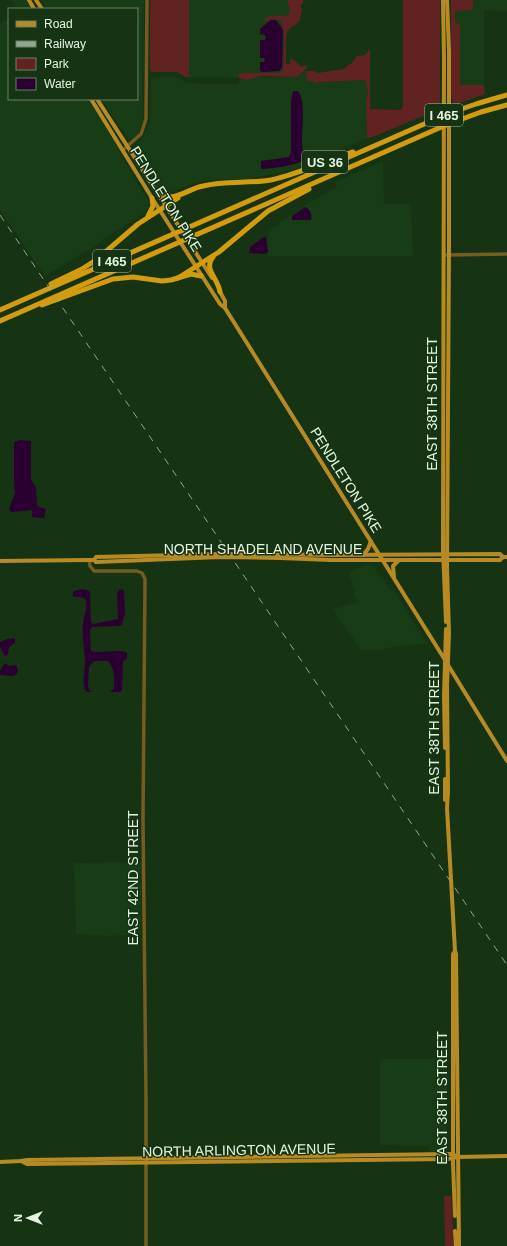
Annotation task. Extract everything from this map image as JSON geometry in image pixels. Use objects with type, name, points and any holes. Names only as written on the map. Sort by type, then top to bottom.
[{"type":"highway","name":"I 465","points":[[0,310],[56,284],[453,112],[507,95]]},
{"type":"highway","name":"I 465","points":[[64,295],[263,204],[336,174],[446,125],[480,112],[507,105]]},
{"type":"highway","name":"US 36","points":[[160,195],[165,198],[172,198],[195,188],[210,184],[255,182],[281,177],[378,144]]},
{"type":"highway","name":"US 36","points":[[195,267],[216,254],[268,211],[336,174]]},
{"type":"highway","points":[[56,284],[96,260],[147,218],[185,193]]},
{"type":"highway","points":[[147,218],[153,206],[152,198]]},
{"type":"highway","points":[[216,254],[211,260],[209,266],[219,284],[220,292]]},
{"type":"highway","points":[[178,278],[195,267]]},
{"type":"highway","points":[[0,321],[29,308],[105,281],[133,277],[162,281],[193,274],[201,276]]},
{"type":"main road","name":"EAST 38TH STREET","points":[[443,0],[445,560],[449,633],[446,662],[447,808],[449,862],[456,954],[457,1005],[454,1157],[457,1246]]},
{"type":"main road","name":"EAST 38TH STREET","points":[[445,555],[449,255],[447,0]]},
{"type":"main road","name":"PENDLETON PIKE","points":[[92,100],[195,267],[220,304],[225,308],[507,761]]},
{"type":"main road","name":"PENDLETON PIKE","points":[[99,100],[220,292],[225,301],[225,308]]},
{"type":"main road","points":[[363,555],[368,549],[371,541]]},
{"type":"main road","name":"NORTH SHADELAND AVENUE","points":[[0,561],[91,560],[96,562],[104,562],[220,555],[500,554],[505,557],[500,560],[325,560],[241,555]]},
{"type":"main road","points":[[394,579],[393,566],[399,559]]},
{"type":"main road","name":"NORTH ARLINGTON AVENUE","points":[[0,1162],[27,1160],[507,1156]]},
{"type":"street","points":[[123,150],[142,134],[146,119],[146,0]]},
{"type":"street","points":[[443,255],[507,254]]},
{"type":"street","name":"EAST 42ND STREET","points":[[91,560],[90,566],[94,571],[137,570],[142,573],[145,579],[143,820],[147,1160],[146,1246]]},
{"type":"shaded area","points":[[11,0],[27,0],[32,8],[15,8]]},
{"type":"shaded area","points":[[41,0],[144,0],[143,122],[137,135],[132,140],[129,141],[102,100],[138,100],[138,8],[46,8]]},
{"type":"shaded area","points":[[189,0],[287,0],[290,11],[288,16],[268,16],[264,22],[266,20],[275,19],[281,21],[284,36],[283,71],[279,73],[238,73],[239,78],[189,77]]},
{"type":"shaded area","points":[[473,0],[507,0],[507,11],[484,10],[484,85],[460,86],[460,24],[456,24],[455,11],[473,10]]},
{"type":"shaded area","points":[[8,20],[8,100],[90,100],[149,202],[149,208],[144,214],[109,235],[97,245],[45,276],[0,210],[0,24]]},
{"type":"shaded area","points":[[305,69],[307,77],[314,83],[365,80],[368,92],[366,101],[367,138],[293,170],[247,179],[208,180],[188,185],[170,193],[165,193],[160,190],[133,150],[148,129],[150,121],[151,78],[172,76],[187,83],[238,84],[240,79],[246,80],[253,77],[297,77]]},
{"type":"shaded area","points":[[383,161],[384,204],[411,204],[413,256],[267,256],[268,231],[304,206],[337,187],[335,182]]},
{"type":"shaded area","points":[[368,564],[372,567],[374,566],[380,577],[382,576],[390,591],[393,589],[427,644],[392,647],[381,650],[361,650],[333,609],[358,602],[353,593],[356,591],[349,572]]},
{"type":"shaded area","points":[[142,862],[141,934],[110,936],[76,934],[74,863]]},
{"type":"shaded area","points":[[380,1059],[447,1059],[447,1152],[429,1152],[428,1146],[380,1145]]},
{"type":"green space","points":[[150,0],[189,0],[189,77],[185,77],[177,72],[152,72],[150,70]]},
{"type":"green space","points":[[287,0],[303,0],[303,3],[300,6],[302,8],[300,20],[287,32],[286,64],[290,64],[290,59],[301,67],[306,65],[307,68],[297,77],[263,76],[246,80],[239,78],[238,73],[279,73],[283,71],[284,36],[281,21],[272,19],[264,23],[264,20],[268,16],[288,16],[290,11]]},
{"type":"green space","points":[[403,0],[440,0],[440,109],[367,138],[366,101],[368,92],[365,80],[314,83],[313,81],[307,81],[306,72],[314,71],[318,73],[344,69],[352,63],[357,56],[365,55],[370,49],[370,109],[401,110],[403,106]]},
{"type":"green space","points":[[451,0],[473,0],[473,10],[455,11],[456,24],[460,24],[460,85],[484,85],[485,94],[454,105],[451,95]]},
{"type":"green space","points":[[444,1196],[451,1196],[454,1246],[445,1246]]},
{"type":"water","points":[[271,20],[276,20],[283,30],[282,68],[279,71],[262,72],[260,70],[260,62],[264,62],[265,60],[264,58],[260,58],[260,40],[265,40],[266,37],[265,35],[260,34],[260,29]]},
{"type":"water","points":[[293,91],[298,91],[302,102],[302,143],[304,160],[290,165],[261,169],[261,161],[289,157],[291,152],[291,101]]},
{"type":"water","points":[[305,207],[310,212],[311,220],[292,220],[292,216]]},
{"type":"water","points":[[266,237],[268,252],[264,254],[249,253],[250,247]]},
{"type":"water","points":[[20,440],[31,441],[31,480],[36,487],[37,505],[46,509],[44,518],[32,517],[32,510],[11,512],[9,509],[15,493],[14,442]]},
{"type":"water","points":[[82,589],[90,592],[91,622],[93,624],[118,619],[117,594],[119,590],[122,589],[124,591],[125,613],[122,625],[92,627],[90,630],[91,651],[121,651],[127,653],[127,659],[123,661],[122,691],[109,692],[114,689],[114,678],[112,668],[108,661],[94,661],[89,667],[88,687],[92,692],[87,692],[84,685],[85,663],[83,633],[86,602],[84,598],[73,596],[73,592]]},
{"type":"water","points":[[14,638],[15,643],[9,647],[8,654],[5,656],[0,647],[0,642]]},
{"type":"water","points":[[5,663],[9,666],[16,665],[18,670],[17,674],[12,676],[0,675],[0,671]]},
{"type":"railway","points":[[0,215],[507,965]]}]
